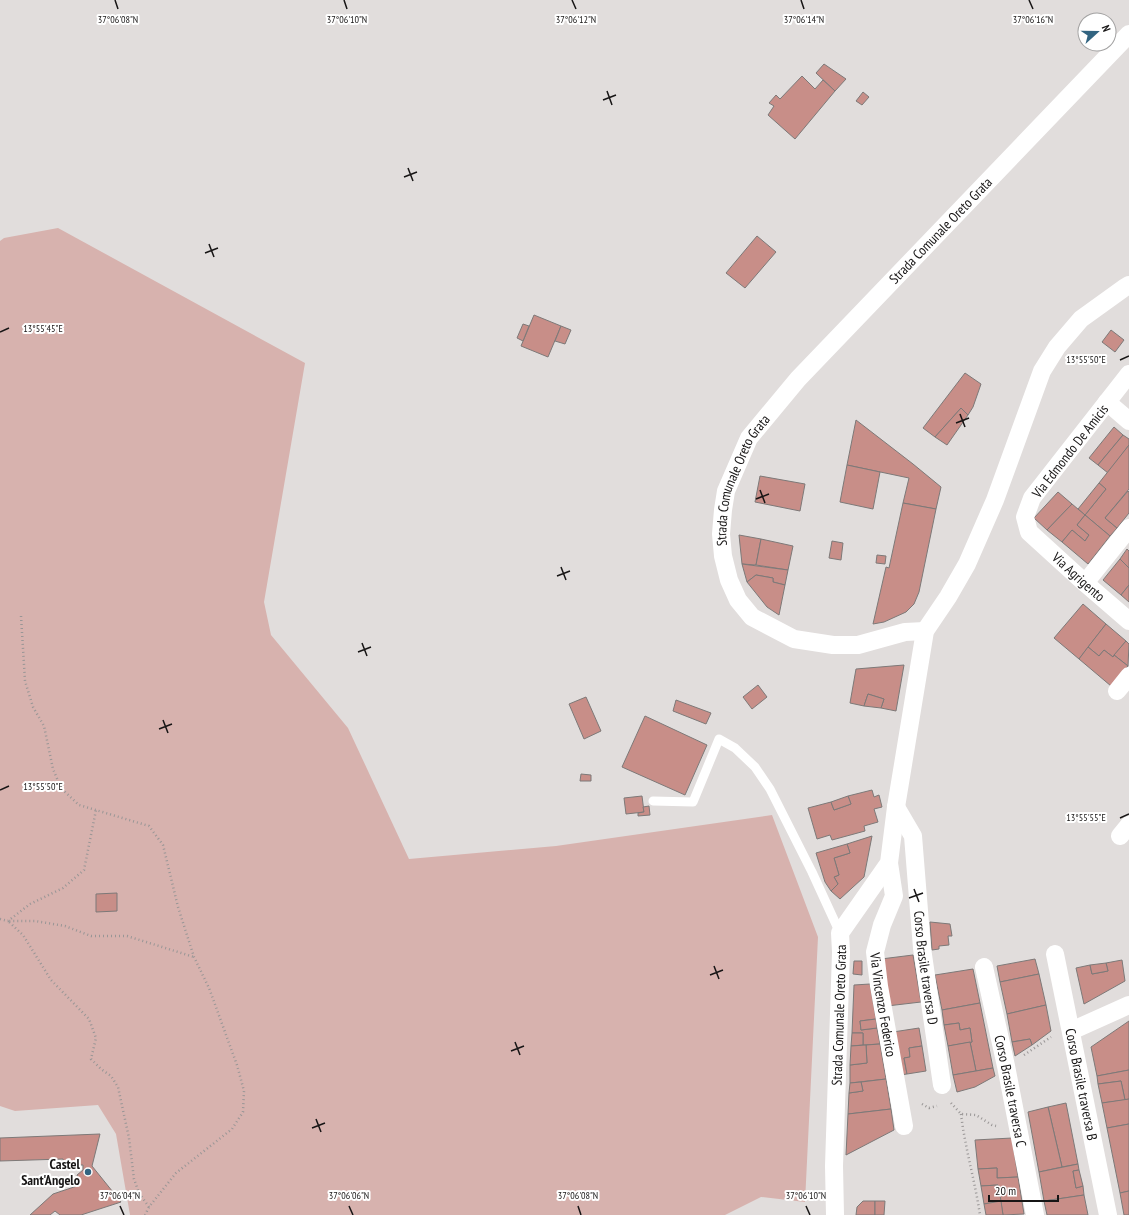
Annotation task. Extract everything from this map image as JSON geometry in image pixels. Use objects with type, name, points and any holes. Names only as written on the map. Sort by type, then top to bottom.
[{"type":"street","name":"Strada Comunale Oreto Grata","points":[[835,1215],[834,1166],[841,960],[840,933],[889,863],[896,807],[926,632],[905,632],[858,646],[833,645],[794,639],[752,617],[738,600],[729,580],[723,556],[721,534],[726,491],[749,438],[798,379],[1129,34]]},
{"type":"street","points":[[926,632],[967,564],[994,500],[1042,371],[1057,347],[1081,319],[1129,285]]},
{"type":"street","name":"Via Edmondo De Amicis","points":[[1029,532],[1025,517],[1032,498],[1129,374]]},
{"type":"street","points":[[1107,402],[1129,421]]},
{"type":"street","points":[[1085,583],[1129,528]]},
{"type":"street","name":"Via Agrigento","points":[[1029,532],[1129,621]]},
{"type":"street","points":[[1117,691],[1129,676]]},
{"type":"street","name":"Corso Brasile traversa D","points":[[896,807],[913,836],[922,948],[942,1085]]},
{"type":"street","name":"Via Vincenzo Federico","points":[[889,863],[894,896],[882,925],[875,952],[879,986],[904,1126]]},
{"type":"street","name":"Corso Brasile traversa B","points":[[1055,954],[1108,1215]]},
{"type":"street","name":"Corso Brasile traversa C","points":[[984,967],[1006,1066],[1034,1215]]},
{"type":"street","points":[[1071,1031],[1129,1005]]},
{"type":"lane","points":[[653,801],[693,802],[719,739],[735,748],[755,767],[770,789],[812,872],[840,933]]},
{"type":"path","points":[[21,616],[25,682],[33,707],[44,726],[53,769],[61,788],[79,805],[149,826],[163,845],[178,907],[194,957],[209,988],[237,1065],[244,1091],[243,1112],[232,1129],[176,1173],[149,1207],[145,1215]]},
{"type":"path","points":[[8,921],[30,904],[63,888],[84,870],[96,810]]},
{"type":"path","points":[[0,919],[8,921],[36,921],[65,926],[91,936],[127,936],[194,957]]},
{"type":"path","points":[[8,921],[23,935],[51,980],[89,1019],[96,1038],[90,1059],[111,1076],[118,1087],[129,1138],[134,1179],[139,1193],[149,1207]]},
{"type":"path","points":[[1006,1066],[1052,1037],[1071,1031]]},
{"type":"path","points":[[896,1084],[910,1086],[923,1105],[929,1108],[952,1103]]},
{"type":"path","points":[[942,1085],[952,1103],[961,1114],[963,1134],[976,1190],[980,1215]]},
{"type":"path","points":[[961,1114],[976,1115],[992,1126],[1018,1130]]},
{"type":"shaded area","points":[[58,228],[305,363],[264,602],[271,635],[348,728],[409,859],[556,846],[772,815],[818,937],[805,1202],[761,1197],[725,1215],[130,1215],[116,1134],[98,1105],[15,1111],[0,1106],[0,241],[4,238]]},
{"type":"building","points":[[824,64],[846,79],[835,91],[816,73]]},
{"type":"building","points":[[802,76],[815,89],[823,80],[835,91],[795,139],[768,115],[774,106],[769,103],[776,95],[780,99]]},
{"type":"building","points":[[863,92],[869,97],[862,105],[856,101]]},
{"type":"building","points":[[757,236],[776,252],[745,288],[726,273]]},
{"type":"building","points":[[534,315],[561,326],[548,357],[521,346]]},
{"type":"building","points":[[523,324],[529,326],[523,341],[517,338]]},
{"type":"building","points":[[561,326],[571,330],[565,344],[555,341]]},
{"type":"building","points":[[1111,330],[1124,340],[1115,352],[1102,342]]},
{"type":"building","points":[[965,373],[981,384],[973,407],[968,415],[961,408],[935,437],[923,428]]},
{"type":"building","points":[[961,408],[968,415],[947,445],[935,437]]},
{"type":"building","points":[[856,420],[941,487],[936,509],[903,503],[909,478],[847,465]]},
{"type":"building","points":[[1114,427],[1123,435],[1098,465],[1089,458]]},
{"type":"building","points":[[1123,435],[1129,439],[1129,445],[1108,473],[1098,465]]},
{"type":"building","points":[[1129,445],[1129,489],[1105,518],[1117,528],[1110,536],[1085,515],[1106,489],[1099,483]]},
{"type":"building","points":[[847,465],[880,472],[873,509],[840,502]]},
{"type":"building","points":[[760,476],[805,484],[800,511],[755,502]]},
{"type":"building","points":[[1099,483],[1106,489],[1085,515],[1078,509]]},
{"type":"building","points":[[1128,491],[1129,513],[1117,528],[1105,518]]},
{"type":"building","points":[[1058,492],[1072,504],[1047,530],[1034,518]]},
{"type":"building","points":[[903,503],[936,509],[919,592],[914,604],[906,612],[884,622],[873,624],[886,567],[889,568]]},
{"type":"building","points":[[1072,504],[1085,515],[1077,525],[1089,535],[1085,541],[1072,530],[1062,542],[1047,530]]},
{"type":"building","points":[[1085,515],[1110,536],[1088,564],[1062,542],[1072,530],[1085,541],[1089,535],[1077,525]]},
{"type":"building","points":[[739,535],[761,539],[756,565],[742,564]]},
{"type":"building","points":[[761,539],[793,546],[788,570],[756,565]]},
{"type":"building","points":[[832,541],[843,543],[841,560],[829,558]]},
{"type":"building","points":[[1127,549],[1129,551],[1129,568],[1120,559]]},
{"type":"building","points":[[877,555],[886,556],[885,564],[876,563]]},
{"type":"building","points":[[1120,559],[1129,568],[1129,585],[1121,595],[1103,580]]},
{"type":"building","points":[[742,564],[788,570],[785,585],[773,582],[773,578],[756,575],[747,582]]},
{"type":"building","points":[[756,575],[773,578],[773,582],[785,585],[779,615],[767,607],[747,582]]},
{"type":"building","points":[[1129,585],[1129,602],[1121,595]]},
{"type":"building","points":[[1083,604],[1106,624],[1079,659],[1054,638]]},
{"type":"building","points":[[1106,624],[1126,641],[1113,657],[1104,650],[1099,656],[1088,647]]},
{"type":"building","points":[[1126,641],[1129,644],[1128,666],[1114,655]]},
{"type":"building","points":[[1088,647],[1099,656],[1104,650],[1113,657],[1114,655],[1128,666],[1111,686],[1079,659]]},
{"type":"building","points":[[904,665],[896,711],[881,708],[884,699],[868,694],[864,706],[850,703],[856,669]]},
{"type":"building","points":[[758,685],[767,697],[752,709],[743,697]]},
{"type":"building","points":[[868,694],[884,699],[881,708],[864,706]]},
{"type":"building","points":[[586,697],[601,731],[584,739],[569,704]]},
{"type":"building","points":[[676,700],[711,713],[706,724],[673,711]]},
{"type":"building","points":[[645,716],[707,745],[685,795],[622,767]]},
{"type":"building","points":[[581,774],[591,775],[591,781],[580,781]]},
{"type":"building","points":[[872,790],[874,797],[879,795],[882,807],[874,809],[878,822],[864,826],[865,831],[832,840],[830,835],[817,839],[808,808],[831,802],[834,810],[851,804],[848,796]]},
{"type":"building","points":[[642,796],[644,812],[626,814],[624,798]]},
{"type":"building","points":[[848,796],[851,804],[834,810],[831,802]]},
{"type":"building","points":[[649,806],[650,815],[638,816],[638,813],[644,812],[643,807]]},
{"type":"building","points":[[872,836],[864,877],[840,899],[831,891],[838,884],[834,877],[839,875],[834,858],[850,853],[847,844]]},
{"type":"building","points":[[847,844],[850,853],[834,858],[839,875],[834,877],[838,884],[831,891],[825,882],[816,853]]},
{"type":"building","points":[[117,893],[117,911],[96,912],[96,894]]},
{"type":"building","points":[[930,922],[950,924],[952,936],[948,936],[949,945],[939,946],[939,949],[932,950]]},
{"type":"building","points":[[913,955],[921,1002],[887,1006],[881,959]]},
{"type":"building","points":[[1035,959],[1039,974],[1000,982],[997,966]]},
{"type":"building","points":[[1122,960],[1125,981],[1084,1004],[1076,968],[1090,965],[1092,974],[1108,971],[1106,963]]},
{"type":"building","points":[[854,961],[862,961],[862,975],[853,974]]},
{"type":"building","points":[[1106,963],[1108,971],[1092,974],[1090,965]]},
{"type":"building","points":[[973,969],[980,1003],[942,1010],[935,975]]},
{"type":"building","points":[[1039,974],[1046,1005],[1007,1014],[1000,982]]},
{"type":"building","points":[[870,984],[876,1019],[860,1021],[861,1030],[877,1028],[880,1044],[863,1045],[863,1033],[852,1033],[854,985]]},
{"type":"building","points":[[980,1003],[993,1068],[976,1071],[970,1042],[972,1042],[970,1028],[960,1030],[959,1023],[944,1025],[942,1010]]},
{"type":"building","points":[[1046,1005],[1051,1031],[1032,1045],[1030,1039],[1012,1042],[1007,1014]]},
{"type":"building","points":[[876,1019],[877,1028],[861,1030],[860,1021]]},
{"type":"building","points":[[1129,1021],[1129,1070],[1097,1076],[1091,1047]]},
{"type":"building","points":[[959,1023],[960,1030],[970,1028],[972,1042],[948,1046],[944,1025]]},
{"type":"building","points":[[919,1028],[922,1046],[909,1048],[910,1057],[904,1058],[907,1074],[900,1075],[893,1032]]},
{"type":"building","points":[[852,1033],[863,1033],[863,1045],[851,1046]]},
{"type":"building","points":[[1030,1039],[1032,1045],[1015,1056],[1012,1042]]},
{"type":"building","points":[[970,1042],[976,1071],[953,1075],[948,1046]]},
{"type":"building","points":[[880,1044],[886,1079],[850,1083],[850,1065],[867,1063],[866,1045]]},
{"type":"building","points":[[866,1045],[867,1063],[850,1065],[851,1046]]},
{"type":"building","points":[[922,1046],[926,1071],[907,1074],[904,1058],[910,1057],[909,1048]]},
{"type":"building","points":[[993,1068],[995,1076],[975,1087],[957,1092],[953,1075]]},
{"type":"building","points":[[1129,1070],[1129,1099],[1125,1100],[1121,1081],[1098,1084],[1097,1076]]},
{"type":"building","points":[[886,1079],[891,1109],[848,1114],[849,1093],[863,1091],[861,1082]]},
{"type":"building","points":[[1121,1081],[1125,1100],[1102,1103],[1098,1084]]},
{"type":"building","points":[[861,1082],[863,1091],[849,1093],[850,1083]]},
{"type":"building","points":[[1129,1099],[1129,1124],[1107,1128],[1102,1103]]},
{"type":"building","points":[[1066,1103],[1078,1164],[1062,1167],[1048,1107]]},
{"type":"building","points":[[1048,1107],[1062,1167],[1039,1172],[1028,1112]]},
{"type":"building","points":[[891,1109],[894,1130],[846,1155],[848,1114]]},
{"type":"building","points":[[1129,1124],[1129,1191],[1120,1193],[1107,1128]]},
{"type":"building","name":"Castel Sant'Angelo","points":[[100,1134],[92,1166],[121,1202],[81,1215],[60,1215],[55,1211],[50,1215],[30,1215],[53,1194],[80,1185],[77,1175],[83,1170],[83,1165],[64,1165],[63,1159],[0,1161],[0,1138]]},
{"type":"building","points":[[1012,1138],[1018,1177],[997,1178],[997,1168],[978,1169],[975,1140]]},
{"type":"building","points":[[1078,1164],[1079,1170],[1073,1171],[1076,1188],[1083,1186],[1084,1195],[1044,1201],[1039,1172]]},
{"type":"building","points":[[997,1168],[997,1178],[1018,1177],[1024,1214],[1003,1215],[998,1185],[981,1186],[978,1169]]},
{"type":"building","points":[[1079,1170],[1083,1186],[1076,1188],[1073,1171]]},
{"type":"building","points":[[998,1185],[1001,1201],[984,1204],[981,1186]]},
{"type":"building","points":[[1129,1191],[1129,1215],[1124,1215],[1120,1193]]},
{"type":"building","points":[[1084,1195],[1088,1215],[1047,1215],[1044,1201]]},
{"type":"building","points":[[863,1201],[875,1201],[875,1215],[856,1215],[857,1207]]},
{"type":"building","points":[[875,1201],[885,1201],[884,1215],[875,1215]]},
{"type":"building","points":[[1001,1201],[1003,1215],[986,1215],[984,1204]]},
{"type":"place","name":"Castel Sant'Angelo","points":[[88,1172]]}]
